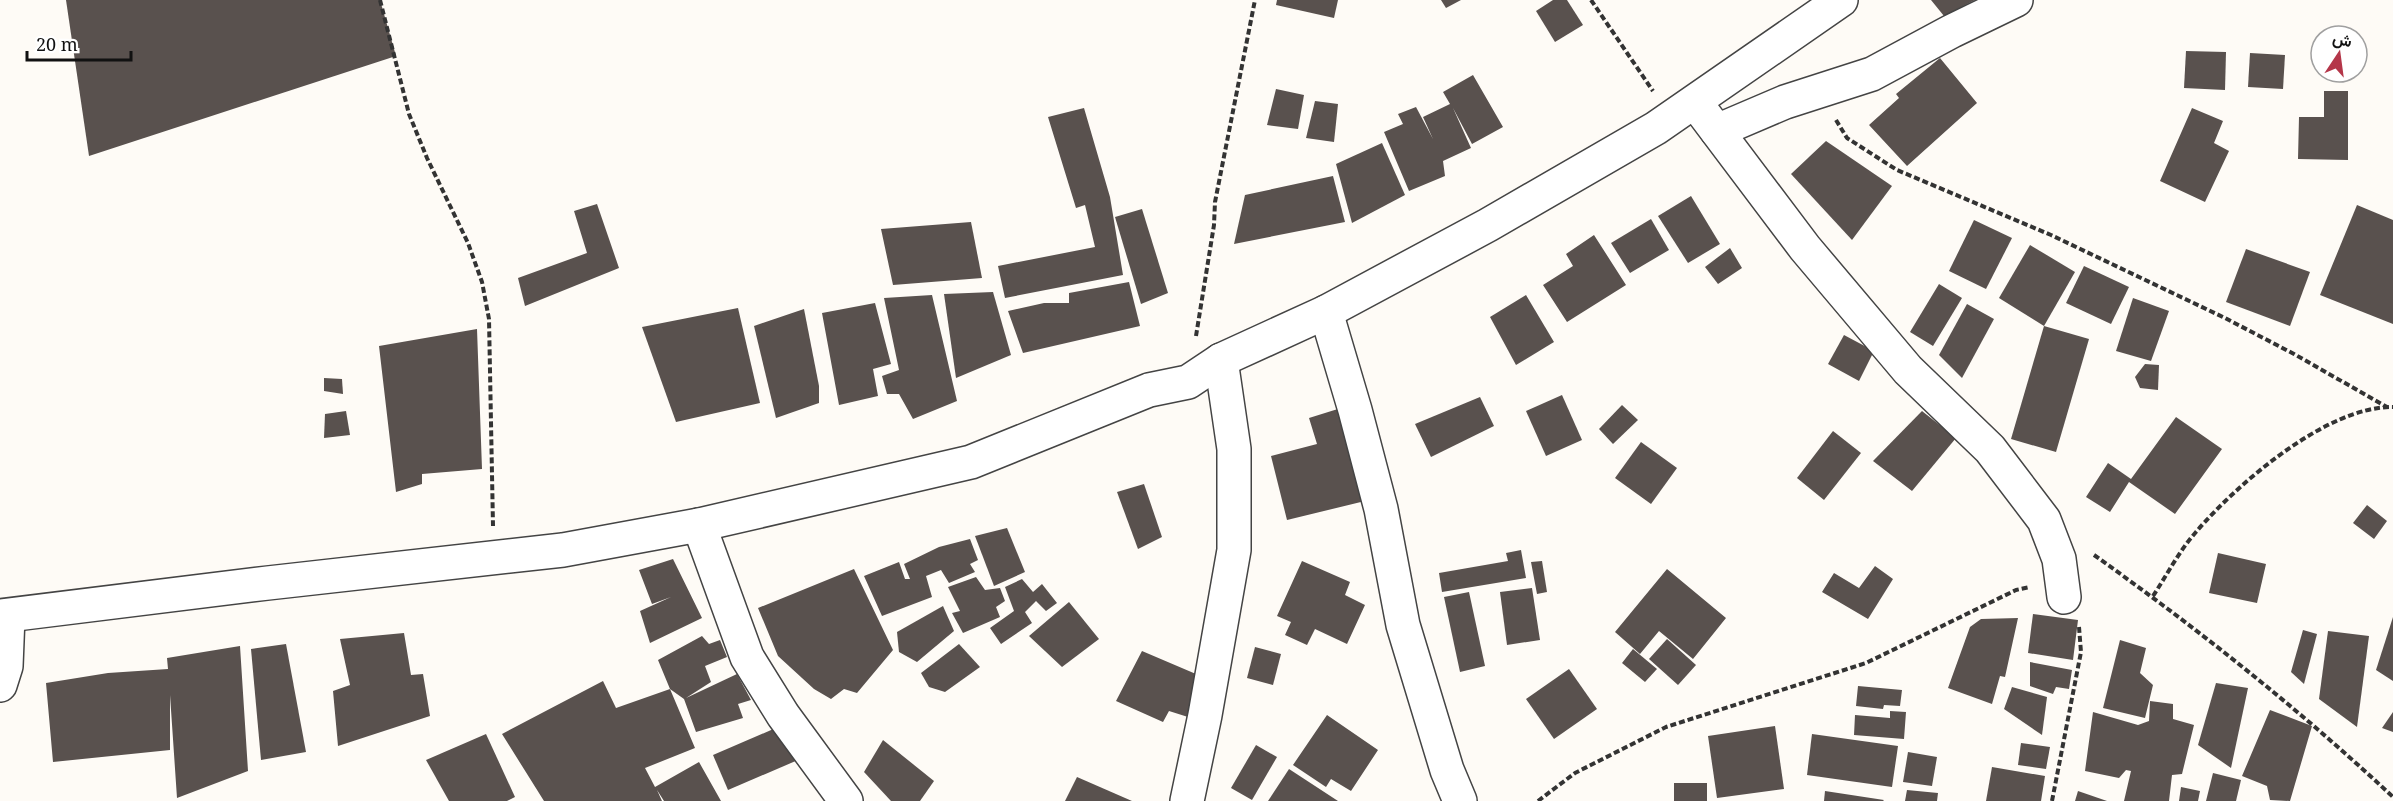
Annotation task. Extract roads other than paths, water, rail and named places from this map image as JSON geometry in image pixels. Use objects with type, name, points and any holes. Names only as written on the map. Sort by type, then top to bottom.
[{"type":"street","points":[[0,685],[6,666],[4,616],[268,583],[563,550],[699,525],[971,462],[1149,390],[1188,382],[1221,360],[1326,312],[1488,225],[1683,110],[1841,0]]},
{"type":"street","points":[[1717,131],[1785,102],[1872,74],[2016,0]]},
{"type":"street","points":[[1683,110],[1717,131],[1805,248],[1908,370],[1990,449],[2044,520],[2059,559],[2064,597]]},
{"type":"street","points":[[1326,312],[1382,509],[1402,625],[1444,759],[1460,801]]},
{"type":"street","points":[[1187,801],[1207,704],[1234,550],[1234,449],[1221,360]]},
{"type":"street","points":[[699,525],[747,657],[783,715],[846,801]]}]
